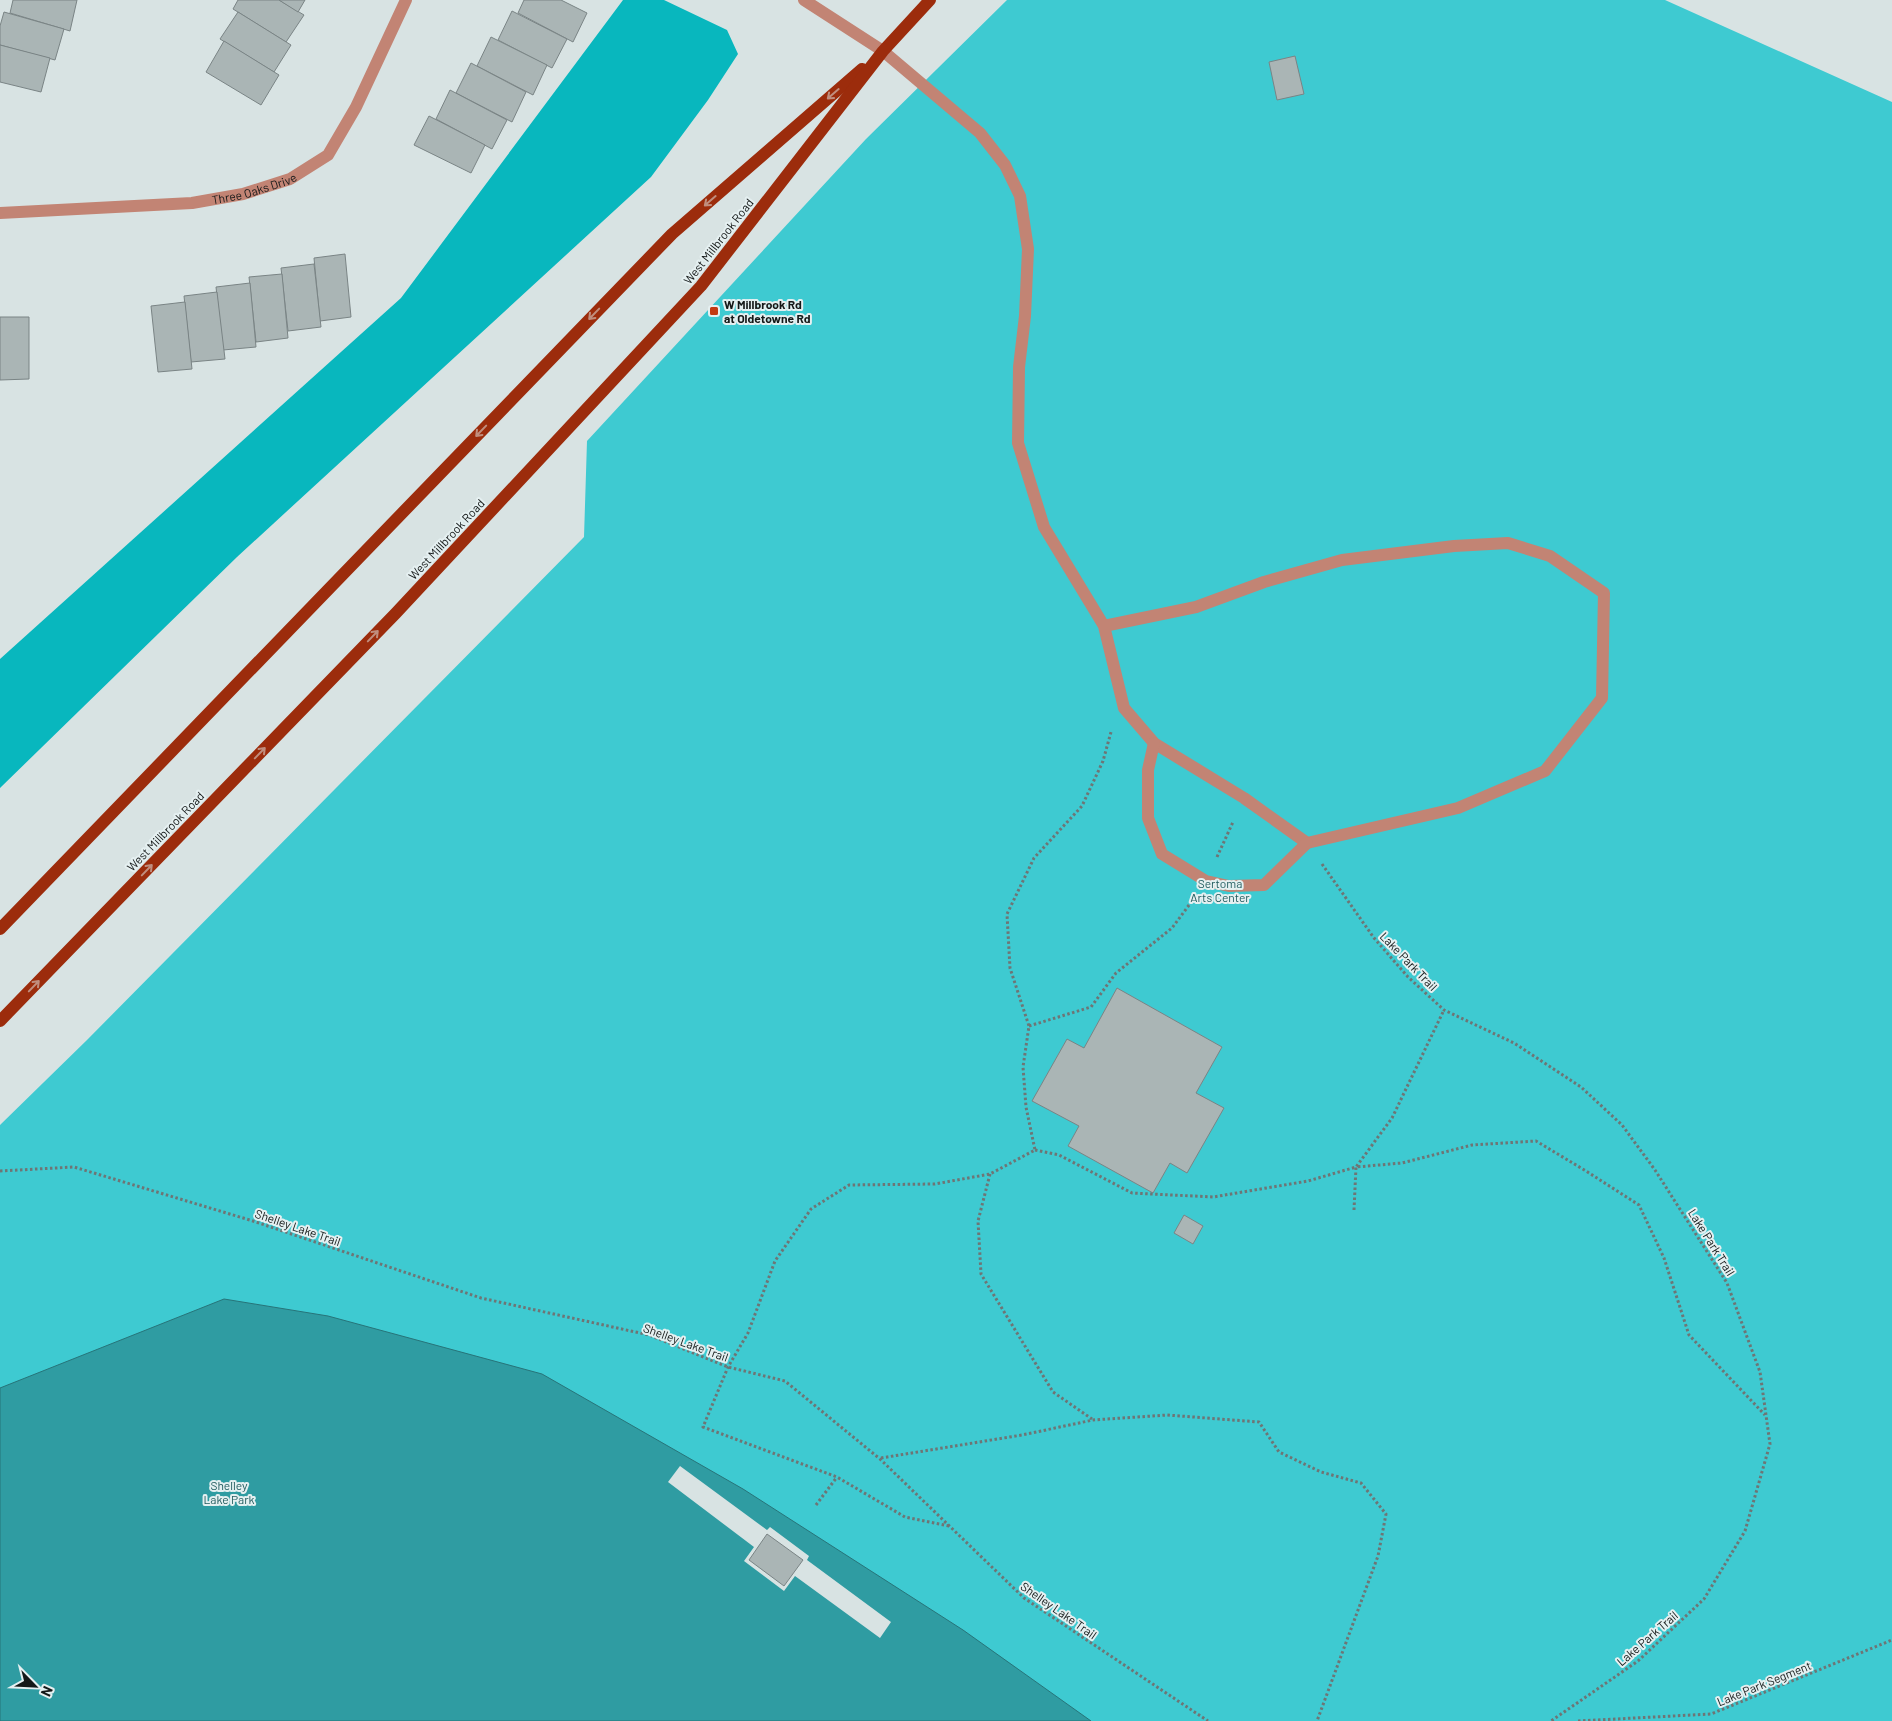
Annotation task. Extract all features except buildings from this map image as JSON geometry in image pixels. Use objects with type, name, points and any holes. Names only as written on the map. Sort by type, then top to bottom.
[{"type":"main road","name":"West Millbrook Road","points":[[0,1021],[396,613],[701,286],[883,51],[930,0]]},
{"type":"main road","name":"West Millbrook Road","points":[[0,929],[672,234],[883,51]]},
{"type":"street","name":"Three Oaks Drive","points":[[0,214],[192,203],[243,194],[290,179],[328,155],[356,107],[406,0]]},
{"type":"street","points":[[804,0],[883,51],[980,133],[1005,165],[1020,196],[1028,248],[1025,316],[1019,367],[1018,443],[1044,527],[1104,626],[1124,708],[1154,743],[1244,798],[1307,843]]},
{"type":"street","points":[[1104,626],[1196,607],[1264,582],[1342,560],[1454,546],[1508,543],[1550,556],[1604,593],[1602,698],[1544,771],[1458,808],[1307,843],[1264,885],[1229,886],[1206,882],[1162,854],[1148,818],[1148,770],[1154,743]]},
{"type":"path","points":[[1035,1150],[1026,1107],[1023,1067],[1029,1026],[1010,968],[1007,914],[1034,858],[1082,806],[1103,760],[1113,724],[1124,708]]},
{"type":"path","points":[[1029,1026],[1090,1006],[1116,973],[1172,928],[1206,882],[1244,798]]},
{"type":"path","name":"Lake Park Trail","points":[[1307,843],[1374,938],[1408,977],[1444,1010],[1514,1043],[1581,1088],[1622,1125],[1655,1170],[1727,1283],[1760,1372],[1770,1444],[1744,1531],[1704,1600],[1638,1661],[1551,1721]]},
{"type":"path","points":[[1354,1210],[1356,1167],[1392,1118],[1444,1010]]},
{"type":"path","points":[[949,1526],[904,1518],[837,1478],[704,1427],[728,1367],[748,1333],[775,1261],[811,1209],[849,1185],[936,1184],[990,1174],[1035,1150],[1059,1155],[1132,1194],[1213,1197],[1308,1181],[1356,1167],[1402,1164],[1472,1145],[1536,1141],[1639,1205],[1664,1258],[1689,1335],[1766,1416]]},
{"type":"path","name":"Shelley Lake Trail","points":[[0,1171],[74,1167],[254,1221],[481,1298],[649,1336],[728,1367],[785,1382],[880,1458],[1024,1598],[1208,1721]]},
{"type":"path","points":[[990,1174],[978,1221],[981,1274],[1053,1392],[1093,1420]]},
{"type":"path","points":[[880,1458],[1022,1435],[1093,1420],[1167,1415],[1259,1422],[1279,1452],[1321,1472],[1361,1483],[1386,1514],[1378,1556],[1317,1721]]},
{"type":"path","points":[[816,1505],[837,1478]]},
{"type":"path","name":"Lake Park Segment","points":[[1578,1721],[1711,1714],[1892,1640]]},
{"type":"green space","name":"Sertoma Arts Center","points":[[1007,0],[1665,0],[1892,102],[1892,1721],[0,1721],[0,1125],[87,1040],[584,537],[587,441],[866,139]]},
{"type":"shaded area","points":[[623,0],[664,0],[727,30],[738,54],[708,100],[651,177],[237,557],[0,788],[0,659],[401,298]]},
{"type":"shaded area","points":[[224,1299],[328,1316],[542,1374],[743,1489],[963,1630],[1091,1721],[0,1721],[0,1388]]},
{"type":"pier","points":[[680,1466],[767,1530],[770,1527],[809,1556],[807,1560],[891,1622],[880,1638],[795,1576],[784,1591],[744,1561],[754,1547],[668,1482]]},
{"type":"place","name":"W Millbrook Rd at Oldetowne Rd","points":[[714,311]]},
{"type":"park label","name":"Shelley Lake Park","points":[[229,1492]]}]
